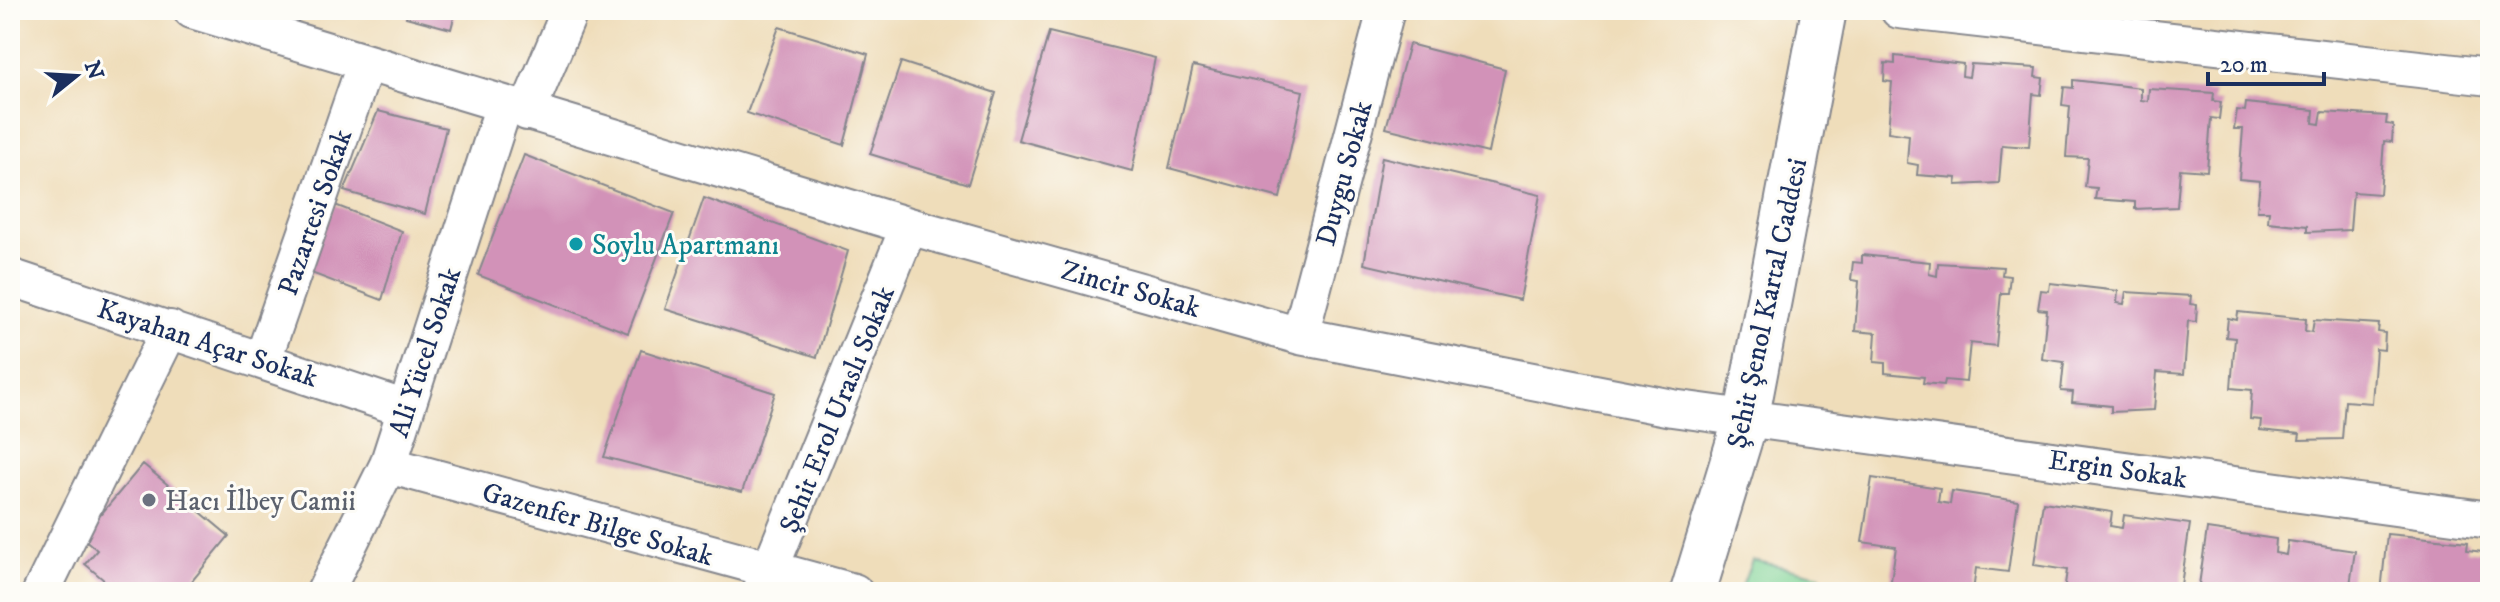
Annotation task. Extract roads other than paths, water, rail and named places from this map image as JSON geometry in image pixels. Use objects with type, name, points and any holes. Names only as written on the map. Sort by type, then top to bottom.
[{"type":"street","name":"Zincir Sokak","points":[[192,10],[365,65],[909,226],[1300,336],[1672,408],[1747,415]]},
{"type":"street","name":"Ali Yücel Sokak","points":[[325,592],[388,465],[516,108],[570,10]]},
{"type":"street","name":"Duygu Sokak","points":[[1300,336],[1386,10]]},
{"type":"street","name":"Şehit Şenol Kartal Caddesi","points":[[1693,592],[1747,415],[1824,10]]},
{"type":"street","points":[[1899,10],[2490,77]]},
{"type":"street","name":"Pazartesi Sokak","points":[[263,359],[365,65]]},
{"type":"street","name":"Şehit Erol Uraslı Sokak","points":[[766,582],[909,226]]},
{"type":"street","name":"Kayahan Açar Sokak","points":[[10,277],[406,409]]},
{"type":"street","points":[[41,592],[170,329]]},
{"type":"street","name":"Ergin Sokak","points":[[1747,415],[2490,520]]},
{"type":"street","name":"Gazenfer Bilge Sokak","points":[[388,465],[766,582],[854,592]]},
{"type":"place","name":"Soylu Apartmanı","points":[[576,244]]},
{"type":"place","name":"Hacı İlbey Camii","points":[[149,500]]}]
